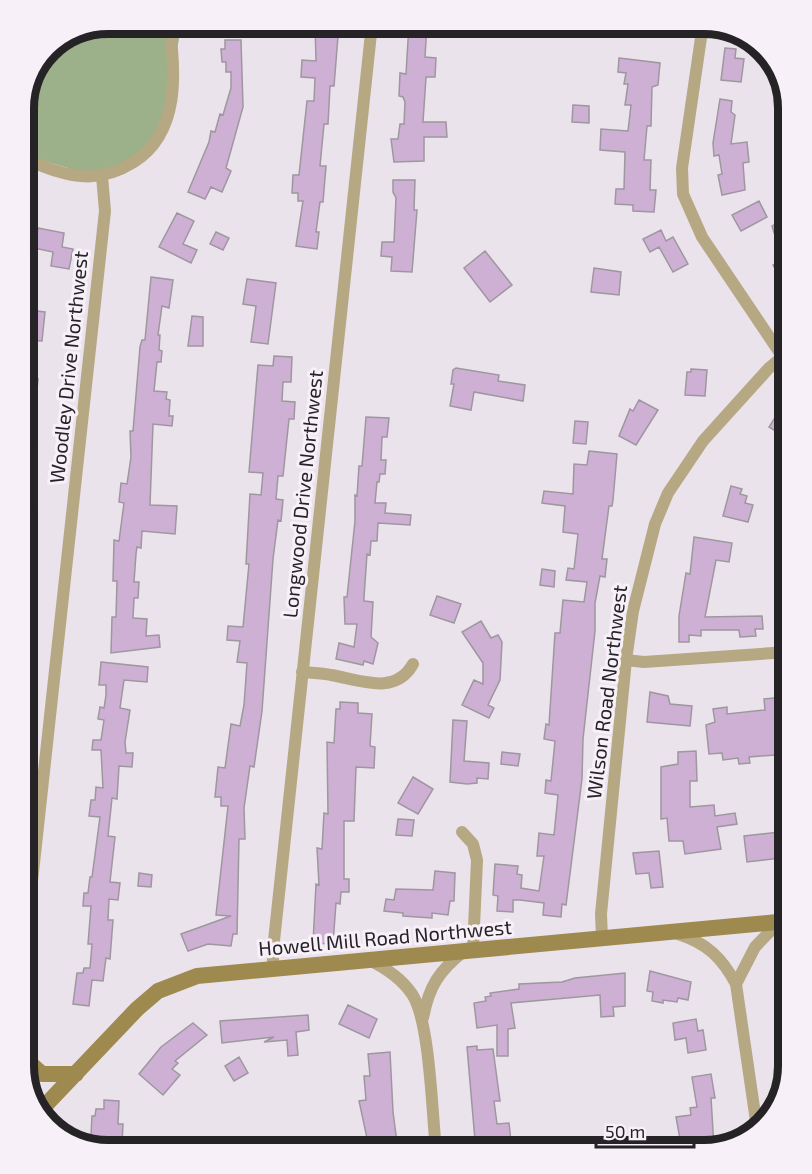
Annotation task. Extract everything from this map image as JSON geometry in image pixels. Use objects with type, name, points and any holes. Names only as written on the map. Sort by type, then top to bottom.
[{"type":"main road","name":"Howell Mill Road Northwest","points":[[46,1105],[137,1009],[158,992],[197,976],[778,922]]},
{"type":"main road","points":[[34,1067],[42,1074],[76,1074]]},
{"type":"street","points":[[35,163],[66,174],[102,176],[123,169],[142,157],[158,139],[168,119],[172,100],[171,34]]},
{"type":"street","name":"Longwood Drive Northwest","points":[[273,968],[302,672],[371,34]]},
{"type":"street","name":"Wilson Road Northwest","points":[[701,35],[682,168],[683,194],[702,237],[778,351]]},
{"type":"street","name":"Woodley Drive Northwest","points":[[34,862],[105,211],[102,176]]},
{"type":"street","name":"Wilson Road Northwest","points":[[602,938],[601,914],[626,660],[644,562],[655,524],[668,493],[703,441],[769,368],[778,364]]},
{"type":"street","points":[[626,660],[644,662],[778,653]]},
{"type":"street","points":[[302,672],[330,674],[360,682],[390,683],[402,678],[413,664]]},
{"type":"street","points":[[422,1019],[428,993],[438,976],[469,950],[477,860],[473,844],[462,832]]},
{"type":"street","points":[[736,984],[754,947],[778,925]]},
{"type":"street","points":[[668,933],[695,939],[712,950],[726,965],[736,984],[756,1118]]},
{"type":"street","points":[[368,959],[388,969],[413,995],[422,1019],[435,1140]]},
{"type":"green space","points":[[109,34],[177,34],[179,39],[157,149],[105,179],[35,158],[35,104],[42,76],[60,53],[85,38]]},
{"type":"building","points":[[315,34],[338,34],[334,86],[330,86],[328,124],[324,124],[320,166],[326,166],[323,202],[320,202],[316,232],[319,232],[317,249],[296,246],[303,201],[298,201],[298,193],[292,193],[293,175],[299,175],[307,101],[314,101],[315,78],[301,77],[302,60],[316,61]]},
{"type":"building","points":[[408,34],[426,35],[425,57],[436,58],[435,77],[426,77],[423,122],[446,122],[447,137],[424,137],[424,161],[394,162],[391,139],[398,139],[400,124],[404,124],[405,102],[403,97],[399,96],[400,73],[406,74]]},
{"type":"building","points":[[225,40],[241,40],[243,107],[226,168],[231,171],[222,192],[211,187],[205,199],[188,192],[209,142],[211,131],[215,132],[220,114],[223,115],[231,88],[231,72],[226,72],[226,62],[222,62],[221,49],[225,49]]},
{"type":"building","points":[[725,48],[736,49],[735,58],[744,59],[741,82],[721,80]]},
{"type":"building","points":[[619,58],[660,63],[658,85],[652,87],[651,126],[647,126],[644,160],[651,160],[650,190],[656,190],[654,212],[633,211],[633,205],[615,204],[616,189],[624,189],[625,152],[600,150],[601,129],[628,131],[631,105],[625,105],[628,84],[624,84],[626,73],[618,72]]},
{"type":"building","points":[[720,99],[732,101],[731,112],[735,115],[731,144],[747,142],[749,162],[743,163],[745,190],[722,195],[718,175],[722,174],[719,155],[714,156],[713,143]]},
{"type":"building","points":[[573,105],[589,106],[589,123],[572,122]]},
{"type":"building","points":[[393,180],[415,180],[414,210],[417,210],[412,272],[391,271],[392,257],[381,256],[382,242],[394,242],[396,198],[393,192]]},
{"type":"building","points":[[759,201],[767,217],[741,231],[732,215]]},
{"type":"building","points":[[177,213],[194,221],[183,244],[197,250],[191,263],[159,247]]},
{"type":"building","points":[[778,223],[778,245],[772,226]]},
{"type":"building","points":[[38,228],[64,233],[62,247],[73,249],[69,269],[51,266],[53,252],[35,248]]},
{"type":"building","points":[[661,230],[666,241],[673,237],[688,264],[673,272],[659,247],[650,252],[643,239]]},
{"type":"building","points":[[216,232],[229,238],[223,250],[210,244]]},
{"type":"building","points":[[485,251],[512,285],[490,302],[464,268]]},
{"type":"building","points":[[778,262],[778,274],[773,265]]},
{"type":"building","points":[[594,268],[621,272],[619,295],[591,292]]},
{"type":"building","points":[[151,277],[173,280],[169,308],[162,306],[158,335],[160,335],[159,350],[162,351],[161,362],[157,362],[154,391],[167,392],[166,399],[170,400],[169,416],[173,416],[172,426],[153,424],[150,505],[177,506],[175,534],[142,531],[141,548],[137,547],[136,554],[134,582],[139,582],[138,598],[134,598],[133,618],[147,619],[146,636],[159,635],[160,647],[111,653],[112,617],[116,617],[117,581],[113,581],[114,540],[119,541],[124,503],[119,502],[121,483],[127,484],[131,457],[130,431],[133,431],[140,347],[142,340],[145,340]]},
{"type":"building","points":[[247,279],[276,283],[268,344],[251,342],[256,306],[243,304]]},
{"type":"building","points":[[35,311],[45,312],[42,341],[35,341]]},
{"type":"building","points":[[192,316],[203,317],[203,346],[188,346]]},
{"type":"building","points":[[274,356],[292,357],[291,382],[283,382],[282,401],[295,402],[294,419],[289,419],[283,476],[278,476],[276,499],[283,500],[273,559],[262,711],[254,767],[250,766],[244,808],[245,839],[239,839],[237,934],[233,934],[231,946],[208,944],[188,951],[181,934],[231,916],[216,915],[228,806],[221,806],[221,797],[215,797],[218,767],[225,768],[231,724],[240,726],[247,663],[237,662],[240,641],[227,640],[228,626],[243,627],[249,564],[246,564],[250,494],[261,495],[263,473],[249,472],[258,365],[273,366]]},
{"type":"building","points":[[456,368],[499,375],[498,381],[525,385],[523,401],[474,392],[471,410],[450,406],[454,384],[451,384],[453,370]]},
{"type":"building","points":[[691,369],[707,370],[705,396],[685,395],[687,372],[691,372]]},
{"type":"building","points":[[35,379],[38,379],[35,412]]},
{"type":"building","points":[[639,400],[658,410],[636,445],[619,436],[630,409],[633,411]]},
{"type":"building","points":[[778,413],[778,433],[769,427]]},
{"type":"building","points":[[366,417],[389,418],[387,437],[382,437],[381,460],[386,460],[385,474],[380,474],[379,482],[377,482],[375,503],[386,503],[385,513],[411,515],[410,525],[378,523],[377,541],[371,541],[370,555],[367,554],[364,601],[373,602],[371,637],[378,643],[373,664],[364,661],[363,665],[336,659],[339,643],[354,647],[357,624],[345,624],[344,597],[347,597],[355,521],[355,495],[357,496],[359,466],[362,466]]},
{"type":"building","points":[[575,421],[588,422],[586,444],[573,443]]},
{"type":"building","points":[[589,451],[617,454],[613,500],[612,506],[609,506],[602,559],[607,559],[605,577],[600,576],[595,603],[595,631],[583,739],[582,779],[566,905],[562,904],[561,917],[543,915],[544,903],[520,900],[513,900],[513,912],[497,911],[498,896],[493,895],[495,864],[518,866],[517,874],[522,875],[521,888],[539,891],[544,856],[537,856],[539,833],[554,835],[558,795],[545,793],[546,780],[551,781],[555,741],[544,739],[546,724],[549,725],[555,633],[560,633],[563,600],[584,602],[587,582],[566,580],[568,568],[574,569],[578,534],[563,532],[565,506],[542,503],[544,491],[573,494],[574,464],[587,465]]},
{"type":"building","points":[[731,486],[742,489],[740,494],[747,496],[745,503],[753,505],[748,522],[723,516]]},
{"type":"building","points":[[694,537],[732,543],[729,562],[716,560],[705,617],[762,616],[763,629],[755,629],[756,636],[740,637],[739,630],[701,630],[701,636],[689,635],[689,642],[679,642],[679,616],[686,573],[690,574]]},
{"type":"building","points":[[542,569],[555,571],[554,587],[540,585]]},
{"type":"building","points":[[437,596],[461,604],[454,623],[430,615]]},
{"type":"building","points":[[481,621],[491,638],[498,635],[502,642],[500,680],[488,705],[494,708],[489,718],[462,705],[474,680],[483,684],[483,663],[462,632]]},
{"type":"building","points":[[101,662],[148,667],[147,682],[124,680],[120,708],[130,710],[125,742],[126,753],[133,753],[132,767],[119,766],[117,799],[112,798],[108,836],[115,837],[110,882],[120,883],[118,900],[109,899],[108,920],[113,920],[110,959],[106,958],[103,981],[92,980],[89,1006],[73,1004],[77,973],[83,973],[84,968],[90,968],[92,944],[88,944],[91,906],[83,906],[84,893],[88,893],[90,877],[92,877],[100,817],[89,816],[91,800],[95,800],[96,787],[103,788],[101,750],[92,750],[93,740],[101,740],[104,720],[98,719],[100,707],[104,708],[106,695],[106,685],[99,685]]},
{"type":"building","points":[[650,692],[668,696],[670,704],[692,706],[690,726],[647,722]]},
{"type":"building","points":[[778,698],[778,774],[775,755],[749,757],[750,763],[739,764],[738,758],[723,760],[722,753],[709,754],[706,725],[715,722],[713,709],[727,707],[727,714],[765,710],[764,699]]},
{"type":"building","points":[[340,702],[358,703],[358,713],[372,714],[370,746],[375,747],[374,768],[356,767],[354,821],[344,821],[344,879],[349,879],[349,892],[341,892],[340,904],[336,903],[333,944],[313,943],[316,884],[319,885],[317,848],[322,849],[324,813],[328,814],[327,742],[334,743],[336,709],[340,709]]},
{"type":"building","points":[[453,720],[467,721],[464,761],[489,763],[488,779],[477,778],[477,783],[467,784],[450,782]]},
{"type":"building","points":[[696,751],[697,781],[690,781],[690,807],[714,805],[715,816],[735,813],[737,824],[717,827],[721,849],[685,854],[683,841],[669,841],[667,818],[661,819],[661,767],[678,764],[678,752]]},
{"type":"building","points":[[502,752],[520,754],[518,766],[501,764]]},
{"type":"building","points":[[413,777],[433,789],[418,814],[398,803]]},
{"type":"building","points":[[398,819],[414,820],[412,836],[396,835]]},
{"type":"building","points":[[778,832],[778,858],[747,862],[744,836]]},
{"type":"building","points":[[659,851],[663,887],[651,888],[649,873],[636,874],[633,853]]},
{"type":"building","points":[[435,871],[455,873],[454,901],[450,901],[448,915],[432,913],[432,918],[403,916],[403,913],[384,911],[386,899],[394,900],[396,889],[433,890]]},
{"type":"building","points":[[139,873],[152,875],[151,887],[138,886]]},
{"type":"building","points":[[650,971],[691,982],[688,1000],[678,998],[677,1002],[663,1000],[663,1003],[652,1001],[653,992],[647,991]]},
{"type":"building","points":[[625,973],[625,1006],[613,1007],[614,1016],[601,1017],[600,995],[511,1003],[515,1028],[508,1029],[508,1056],[497,1056],[497,1025],[477,1028],[474,1003],[486,1001],[485,997],[491,996],[490,993],[519,989],[519,984],[562,982],[575,978]]},
{"type":"building","points":[[348,1005],[377,1019],[369,1038],[339,1024]]},
{"type":"building","points":[[308,1015],[309,1030],[296,1032],[298,1055],[288,1056],[287,1040],[264,1042],[274,1037],[222,1043],[220,1021]]},
{"type":"building","points":[[696,1019],[698,1031],[703,1030],[706,1050],[688,1053],[686,1038],[675,1040],[673,1023]]},
{"type":"building","points":[[193,1023],[207,1035],[175,1061],[178,1063],[172,1069],[180,1075],[163,1095],[139,1074],[161,1047]]},
{"type":"building","points":[[477,1046],[477,1050],[493,1049],[500,1101],[494,1101],[497,1124],[509,1123],[511,1140],[475,1140],[467,1047]]},
{"type":"building","points":[[390,1052],[397,1139],[362,1139],[367,1138],[359,1101],[366,1100],[364,1076],[370,1076],[368,1054]]},
{"type":"building","points":[[239,1057],[248,1073],[234,1081],[225,1066]]},
{"type":"building","points":[[711,1074],[715,1098],[711,1098],[714,1139],[680,1140],[676,1117],[691,1115],[690,1108],[697,1107],[692,1077]]},
{"type":"building","points":[[104,1100],[119,1101],[118,1124],[123,1124],[122,1139],[94,1138],[91,1135],[92,1116],[95,1116],[96,1109],[104,1109]]}]
